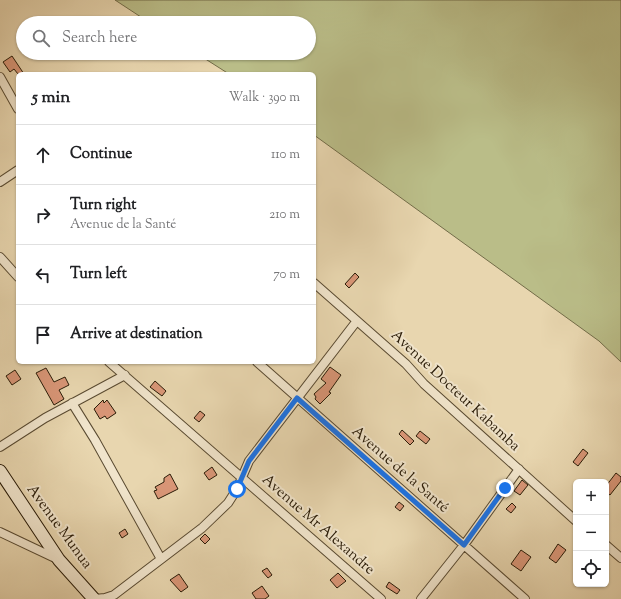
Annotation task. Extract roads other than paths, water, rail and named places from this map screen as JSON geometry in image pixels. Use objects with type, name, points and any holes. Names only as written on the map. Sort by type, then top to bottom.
[{"type":"main road","name":"Avenue Munua","points":[[0,471],[59,560],[94,599]]},
{"type":"street","points":[[0,77],[16,105]]},
{"type":"street","points":[[0,182],[16,171]]},
{"type":"street","points":[[0,257],[16,275]]},
{"type":"street","name":"Avenue Docteur Kabamba","points":[[316,285],[356,322],[406,364],[424,384],[573,518]]},
{"type":"street","points":[[94,599],[114,595],[221,510],[237,489],[249,461],[356,322]]},
{"type":"street","name":"Avenue Mr Alexandre","points":[[111,364],[243,477],[381,599]]},
{"type":"street","name":"Avenue de la Santé","points":[[259,364],[525,599]]},
{"type":"street","points":[[0,447],[45,418],[125,375]]},
{"type":"street","points":[[72,403],[95,440],[161,559]]},
{"type":"street","points":[[421,599],[464,545],[519,469]]},
{"type":"street","points":[[0,532],[59,560]]},
{"type":"street","points":[[609,548],[621,558]]}]
